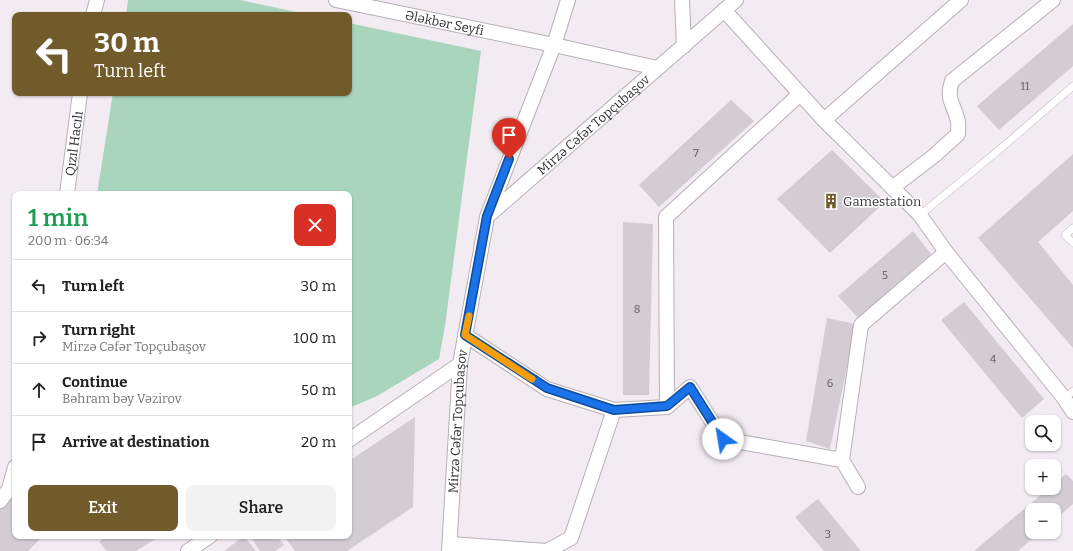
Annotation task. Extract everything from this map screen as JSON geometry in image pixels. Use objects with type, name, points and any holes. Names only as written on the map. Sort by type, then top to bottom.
[{"type":"street","points":[[94,12],[97,0]]},
{"type":"street","name":"Ələkbər Seyfi","points":[[336,0],[657,68]]},
{"type":"street","points":[[487,216],[554,45],[568,0]]},
{"type":"street","points":[[682,0],[684,46]]},
{"type":"street","name":"Mirzə Cəfər Topçubaşov","points":[[449,547],[460,364],[487,216],[736,0]]},
{"type":"street","points":[[824,120],[961,0]]},
{"type":"street","points":[[892,188],[935,155],[958,134],[958,118],[952,106],[949,91],[952,81],[1053,0]]},
{"type":"street","points":[[724,10],[824,120],[920,215],[946,252],[1069,395],[1073,412]]},
{"type":"street","points":[[667,406],[666,217],[800,94]]},
{"type":"street","name":"Qızıl Hacılı","points":[[67,191],[80,96]]},
{"type":"street","points":[[858,487],[842,460],[861,324],[946,252]]},
{"type":"street","points":[[465,335],[547,388],[614,410],[667,406],[690,387],[723,439],[842,460]]},
{"type":"street","points":[[352,438],[460,364]]},
{"type":"street","points":[[449,547],[547,551],[571,538],[614,410]]},
{"type":"street","points":[[0,501],[9,489],[12,478]]},
{"type":"street","points":[[188,551],[206,539]]},
{"type":"lane","points":[[920,215],[999,150],[1073,86]]},
{"type":"lane","points":[[1073,228],[1065,235],[1073,243]]},
{"type":"green space","points":[[128,0],[240,0],[296,12],[126,12]]},
{"type":"green space","points":[[352,24],[481,51],[445,326],[439,359],[377,396],[352,407],[352,191],[97,191],[113,96],[352,96]]},
{"type":"building","points":[[1073,24],[1073,66],[999,130],[977,106]]},
{"type":"building","points":[[731,100],[754,121],[659,207],[639,185]]},
{"type":"building","name":"Gamestation","points":[[832,150],[885,202],[830,253],[777,199]]},
{"type":"building","points":[[1073,154],[1073,211],[1038,242],[1073,285],[1073,348],[978,238]]},
{"type":"building","points":[[623,222],[653,224],[649,395],[623,395]]},
{"type":"building","points":[[913,231],[931,254],[858,318],[838,296]]},
{"type":"building","points":[[964,302],[1044,399],[1022,418],[941,320]]},
{"type":"building","points":[[827,318],[856,324],[830,449],[806,441]]},
{"type":"building","points":[[415,417],[413,507],[347,551],[295,551],[286,539],[352,539],[352,459]]},
{"type":"building","points":[[1066,474],[1073,481],[1073,504],[1061,514],[1061,503],[1031,503],[1041,495],[1061,495],[1061,478]]},
{"type":"building","points":[[12,490],[12,539],[40,539],[28,551],[0,551],[0,507]]},
{"type":"building","points":[[818,499],[861,551],[824,551],[795,517]]},
{"type":"building","points":[[1025,508],[1025,539],[1032,539],[1018,551],[974,551]]},
{"type":"building","points":[[102,539],[155,539],[136,551],[107,551],[99,542]]},
{"type":"building","points":[[240,539],[246,539],[256,551],[224,551]]},
{"type":"building","points":[[252,539],[279,539],[284,545],[275,551],[260,551]]},
{"type":"slow traffic","points":[[469,316],[465,335],[532,379]]},
{"type":"place","name":"Gamestation","points":[[831,201]]},
{"type":"route","points":[[509,159],[487,216],[465,335],[547,388],[614,410],[667,406],[690,387],[723,439]]}]
